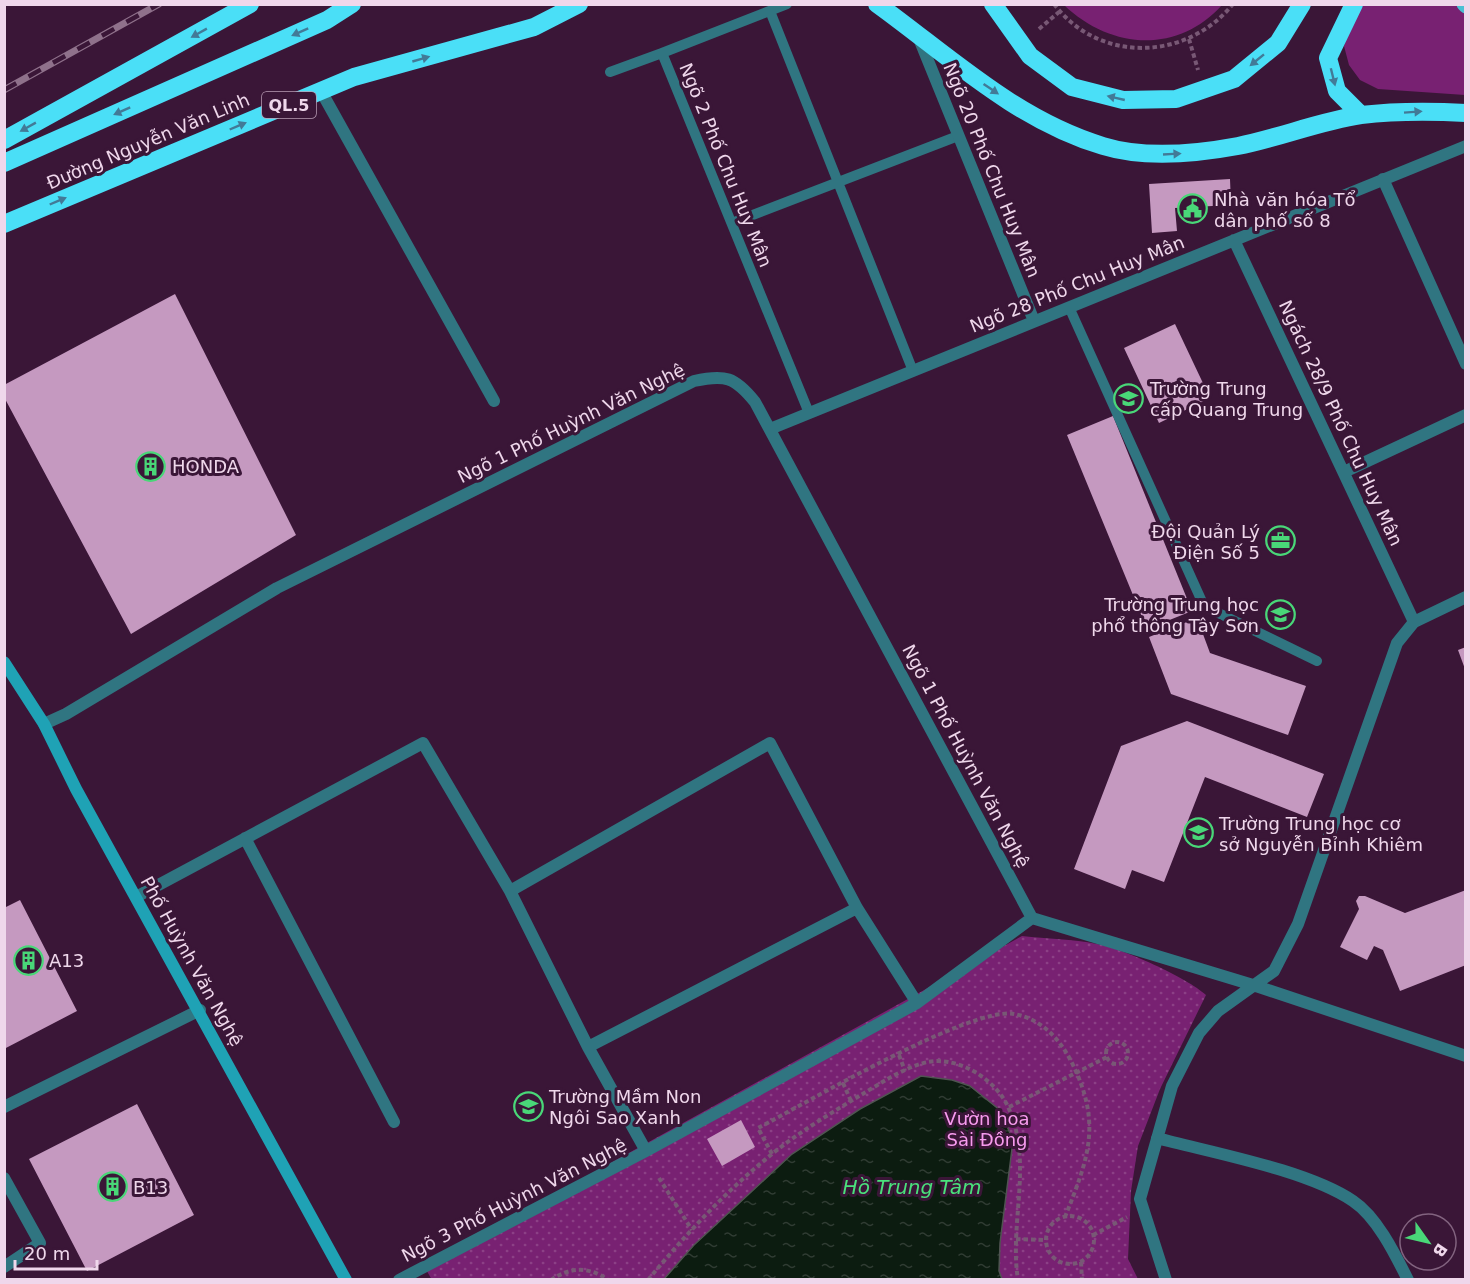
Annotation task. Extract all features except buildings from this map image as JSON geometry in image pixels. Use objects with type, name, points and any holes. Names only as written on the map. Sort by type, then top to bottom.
[{"type":"highway","points":[[4,140],[250,4]]},
{"type":"highway","name":"Đường Nguyễn Văn Linh","points":[[4,163],[327,20],[352,4]]},
{"type":"highway","name":"Đường Nguyễn Văn Linh","points":[[4,224],[354,77],[534,27],[579,4]]},
{"type":"highway","points":[[877,4],[978,81],[1030,115],[1104,147],[1167,155],[1179,154],[1237,146],[1360,115],[1433,111],[1466,113]]},
{"type":"highway","points":[[993,4],[1030,56],[1072,87],[1123,100],[1176,99],[1234,79],[1278,43],[1302,4]]},
{"type":"highway","points":[[1354,4],[1328,58],[1337,92],[1360,115]]},
{"type":"street","name":"Ngõ 20 Phố Chu Huy Mân","points":[[916,32],[1034,321]]},
{"type":"street","points":[[321,91],[494,401]]},
{"type":"street","name":"Ngõ 28 Phố Chu Huy Mân","points":[[770,429],[1466,146]]},
{"type":"street","points":[[1383,179],[1466,364]]},
{"type":"street","name":"Ngách 28/9 Phố Chu Huy Mân","points":[[1234,240],[1414,622]]},
{"type":"street","name":"Ngõ 1 Phố Huỳnh Văn Nghệ","points":[[44,724],[66,714],[277,588],[694,381],[717,376],[731,380],[742,387],[755,402],[1032,918]]},
{"type":"street","points":[[1344,472],[1466,415]]},
{"type":"street","points":[[1167,1280],[1140,1199],[1172,1086],[1199,1033],[1218,1011],[1274,971],[1298,924],[1397,643],[1414,622],[1466,597]]},
{"type":"street","name":"Phố Huỳnh Văn Nghệ","points":[[4,662],[44,724],[76,789],[200,1010],[346,1280]]},
{"type":"street","points":[[136,897],[423,743],[510,891],[588,1047],[646,1151]]},
{"type":"street","points":[[510,891],[770,743],[857,908],[917,1003]]},
{"type":"street","points":[[245,838],[394,1122]]},
{"type":"street","points":[[588,1047],[857,908]]},
{"type":"street","points":[[1032,918],[1253,985],[1466,1056]]},
{"type":"street","name":"Ngõ 3 Phố Huỳnh Văn Nghệ","points":[[399,1280],[646,1151],[917,1003],[1032,918]]},
{"type":"street","points":[[4,1107],[200,1010]]},
{"type":"street","points":[[1157,1138],[1301,1177],[1354,1202],[1389,1240],[1408,1280]]},
{"type":"street","points":[[4,1178],[40,1243],[4,1267]]},
{"type":"lane","name":"Ngõ 2 Phố Chu Huy Mân","points":[[787,4],[662,52],[809,413]]},
{"type":"lane","points":[[770,11],[913,371]]},
{"type":"lane","points":[[609,72],[662,52]]},
{"type":"lane","points":[[732,223],[958,136]]},
{"type":"lane","points":[[1069,307],[1204,606],[1317,661]]},
{"type":"path","points":[[1054,4],[1074,26],[1091,36],[1130,48],[1150,49],[1189,39],[1208,28],[1233,4]]},
{"type":"path","points":[[1037,31],[1059,12]]},
{"type":"path","points":[[1189,39],[1199,74]]},
{"type":"path","points":[[1191,76],[1208,69]]},
{"type":"path","points":[[772,1154],[758,1128],[940,1033],[996,1013],[1012,1013],[1030,1018],[1058,1038],[1077,1072],[1091,1117],[1091,1138],[1087,1161],[1065,1217],[1050,1227],[1046,1240],[1048,1250],[1058,1261],[1073,1264],[1081,1262],[1092,1250],[1093,1235],[1085,1222],[1078,1218],[1065,1217]]},
{"type":"path","points":[[1114,1042],[1123,1044],[1127,1050],[1125,1060],[1119,1063],[1107,1057],[1107,1049],[1114,1042]]},
{"type":"path","points":[[899,1054],[905,1071]]},
{"type":"path","points":[[1009,1107],[1107,1057]]},
{"type":"path","points":[[648,1280],[692,1230],[772,1154],[851,1101],[905,1071],[927,1062],[956,1063],[984,1079],[1009,1107],[1015,1126],[1020,1163],[1016,1239],[1018,1280]]},
{"type":"path","points":[[843,1083],[851,1101]]},
{"type":"path","points":[[659,1178],[692,1230]]},
{"type":"path","points":[[1093,1235],[1143,1210]]},
{"type":"path","points":[[1016,1239],[1046,1240]]},
{"type":"path","points":[[1081,1262],[1082,1280]]},
{"type":"path","points":[[551,1280],[565,1272],[579,1269],[594,1271],[608,1280]]},
{"type":"green space","points":[[1064,5],[1222,5],[1204,21],[1185,32],[1164,39],[1143,40],[1122,38],[1102,31],[1082,20]]},
{"type":"green space","points":[[1357,5],[1465,5],[1465,95],[1378,89],[1360,80],[1349,65],[1344,46]]},
{"type":"green space","name":"Vườn hoa Sài Đồng","points":[[1022,936],[1078,941],[1108,947],[1138,957],[1170,972],[1206,995],[1160,1089],[1138,1146],[1131,1191],[1128,1259],[1138,1279],[432,1280],[424,1266]]},
{"type":"water","name":"Hồ Trung Tâm","points":[[921,1076],[952,1080],[970,1086],[1001,1111],[1013,1141],[1000,1243],[999,1271],[1002,1279],[664,1279],[694,1245],[792,1154],[860,1109]]},
{"type":"railway","points":[[4,90],[159,4]]},
{"type":"place","name":"Nhà văn hóa Tổ dân phố số 8","points":[[1193,209]]},
{"type":"place","name":"Trường Trung cấp Quang Trung","points":[[1129,398]]},
{"type":"place","name":"HONDA","points":[[151,466]]},
{"type":"place","name":"Đội Quản Lý Điện Số 5","points":[[1281,541]]},
{"type":"place","name":"Trường Trung học phổ thông Tây Sơn","points":[[1280,614]]},
{"type":"place","name":"Trường Trung học cơ sở Nguyễn Bỉnh Khiêm","points":[[1198,833]]},
{"type":"place","name":"A13","points":[[28,960]]},
{"type":"place","name":"Trường Mầm Non Ngôi Sao Xanh","points":[[528,1106]]},
{"type":"place","name":"B13","points":[[112,1187]]}]
